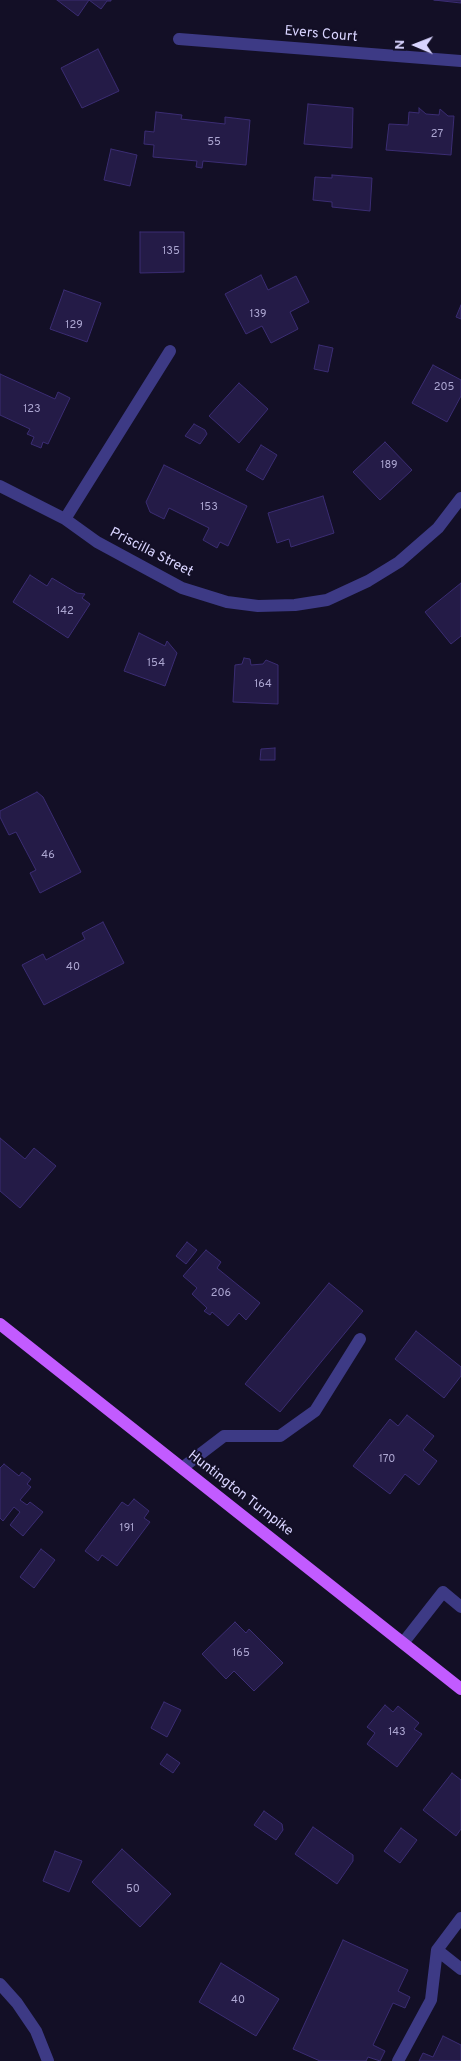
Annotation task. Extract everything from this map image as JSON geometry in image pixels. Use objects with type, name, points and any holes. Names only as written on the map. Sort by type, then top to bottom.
[{"type":"main road","name":"Huntington Turnpike","points":[[0,1324],[461,1689]]},
{"type":"street","name":"Evers Court","points":[[179,39],[461,61]]},
{"type":"street","points":[[65,519],[170,351]]},
{"type":"street","name":"Priscilla Street","points":[[0,486],[65,519],[104,547],[182,588],[227,602],[258,606],[295,605],[327,600],[368,581],[399,562],[438,528],[461,498]]},
{"type":"street","points":[[182,1468],[224,1436],[280,1436],[315,1411],[360,1338]]},
{"type":"street","points":[[402,1642],[443,1592],[461,1607]]},
{"type":"street","points":[[398,2061],[431,2000],[437,1950],[461,1918]]},
{"type":"street","points":[[437,1950],[461,1969]]},
{"type":"street","points":[[0,1984],[17,2003],[36,2030],[48,2061]]},
{"type":"building","points":[[57,0],[89,0],[78,16]]},
{"type":"building","points":[[89,0],[111,1],[107,1],[101,9]]},
{"type":"building","points":[[434,0],[461,0],[461,3]]},
{"type":"building","points":[[98,49],[119,91],[82,108],[61,68]]},
{"type":"building","points":[[308,104],[353,108],[352,148],[304,144]]},
{"type":"building","points":[[419,108],[426,114],[439,115],[440,109],[448,116],[454,116],[451,155],[386,150],[389,124],[408,125],[409,112],[419,113]]},
{"type":"building","points":[[156,112],[182,115],[181,119],[225,124],[225,117],[250,120],[246,165],[203,161],[202,168],[196,167],[197,161],[153,157],[154,145],[144,144],[145,131],[154,132]]},
{"type":"building","points":[[111,149],[137,155],[130,186],[104,180]]},
{"type":"building","points":[[332,175],[372,178],[370,211],[332,207],[332,202],[313,200],[315,177],[332,178]]},
{"type":"building","points":[[140,232],[184,232],[184,272],[140,273]]},
{"type":"building","points":[[261,275],[268,290],[296,276],[309,302],[290,312],[298,329],[271,343],[262,326],[246,334],[225,294]]},
{"type":"building","points":[[64,290],[101,303],[87,342],[50,329]]},
{"type":"building","points":[[461,305],[461,319],[456,317]]},
{"type":"building","points":[[319,345],[333,348],[328,372],[314,369]]},
{"type":"building","points":[[433,365],[461,380],[461,396],[447,422],[412,403]]},
{"type":"building","points":[[0,374],[55,399],[58,392],[70,398],[48,444],[43,442],[41,448],[31,444],[34,437],[27,434],[30,429],[0,415]]},
{"type":"building","points":[[239,383],[268,409],[239,443],[209,416]]},
{"type":"building","points":[[194,424],[205,430],[207,434],[200,444],[185,436]]},
{"type":"building","points":[[385,442],[412,470],[380,500],[353,472]]},
{"type":"building","points":[[261,445],[277,455],[263,480],[246,470]]},
{"type":"building","points":[[164,465],[247,506],[228,546],[220,542],[217,548],[203,540],[209,528],[169,508],[164,519],[150,512],[146,502]]},
{"type":"building","points":[[323,496],[334,533],[291,547],[289,539],[277,543],[268,513]]},
{"type":"building","points":[[30,575],[47,586],[52,578],[77,593],[85,594],[82,598],[90,604],[68,638],[13,602]]},
{"type":"building","points":[[461,583],[461,636],[451,644],[425,612]]},
{"type":"building","points":[[139,633],[165,646],[167,641],[177,653],[165,686],[124,671]]},
{"type":"building","points":[[244,658],[250,659],[251,665],[263,664],[266,660],[278,665],[278,704],[233,702],[235,665],[242,664]]},
{"type":"building","points":[[275,748],[275,760],[260,760],[261,749]]},
{"type":"building","points":[[37,792],[43,797],[81,872],[40,893],[30,873],[36,870],[16,832],[9,835],[0,817],[0,811]]},
{"type":"building","points":[[103,922],[124,963],[44,1005],[22,965],[43,954],[46,960],[85,939],[82,933]]},
{"type":"building","points":[[0,1138],[25,1159],[34,1148],[56,1166],[20,1208],[0,1191]]},
{"type":"building","points":[[187,1242],[197,1250],[186,1264],[176,1256]]},
{"type":"building","points":[[206,1250],[221,1262],[217,1268],[260,1303],[246,1320],[239,1313],[228,1326],[212,1312],[210,1315],[204,1311],[207,1308],[192,1294],[197,1288],[183,1276]]},
{"type":"building","points":[[329,1283],[363,1311],[280,1412],[245,1384]]},
{"type":"building","points":[[416,1331],[461,1367],[461,1376],[444,1398],[395,1359]]},
{"type":"building","points":[[407,1415],[434,1436],[423,1450],[437,1461],[419,1485],[405,1474],[390,1494],[353,1466],[390,1419],[398,1426]]},
{"type":"building","points":[[4,1464],[19,1476],[22,1472],[31,1479],[27,1484],[31,1487],[20,1500],[27,1505],[30,1502],[43,1512],[23,1536],[10,1525],[20,1512],[14,1507],[3,1521],[0,1518],[0,1468]]},
{"type":"building","points":[[134,1499],[149,1511],[144,1518],[150,1522],[117,1566],[102,1555],[98,1561],[85,1551],[122,1502],[128,1506]]},
{"type":"building","points":[[41,1549],[55,1560],[34,1588],[20,1577]]},
{"type":"building","points":[[235,1622],[246,1633],[249,1629],[283,1663],[254,1691],[234,1671],[226,1679],[202,1654]]},
{"type":"building","points":[[164,1702],[181,1710],[167,1737],[151,1728]]},
{"type":"building","points":[[385,1705],[393,1712],[398,1706],[419,1723],[414,1729],[422,1734],[397,1767],[367,1744],[375,1733],[367,1727]]},
{"type":"building","points":[[167,1754],[180,1763],[173,1773],[160,1764]]},
{"type":"building","points":[[452,1773],[461,1780],[461,1829],[456,1836],[423,1810]]},
{"type":"building","points":[[264,1811],[282,1824],[283,1830],[276,1840],[254,1825]]},
{"type":"building","points":[[313,1827],[353,1855],[353,1861],[337,1884],[295,1854]]},
{"type":"building","points":[[401,1828],[417,1840],[400,1863],[384,1851]]},
{"type":"building","points":[[122,1849],[171,1894],[140,1927],[92,1882]]},
{"type":"building","points":[[55,1851],[82,1861],[69,1892],[43,1881]]},
{"type":"building","points":[[343,1940],[408,1970],[398,1991],[410,1997],[405,2008],[393,2003],[373,2045],[385,2051],[380,2061],[368,2057],[366,2061],[320,2061],[293,2049]]},
{"type":"building","points":[[221,1963],[279,1999],[256,2036],[199,2002]]},
{"type":"building","points":[[443,2036],[461,2045],[461,2061],[419,2061],[423,2053],[433,2057]]}]
